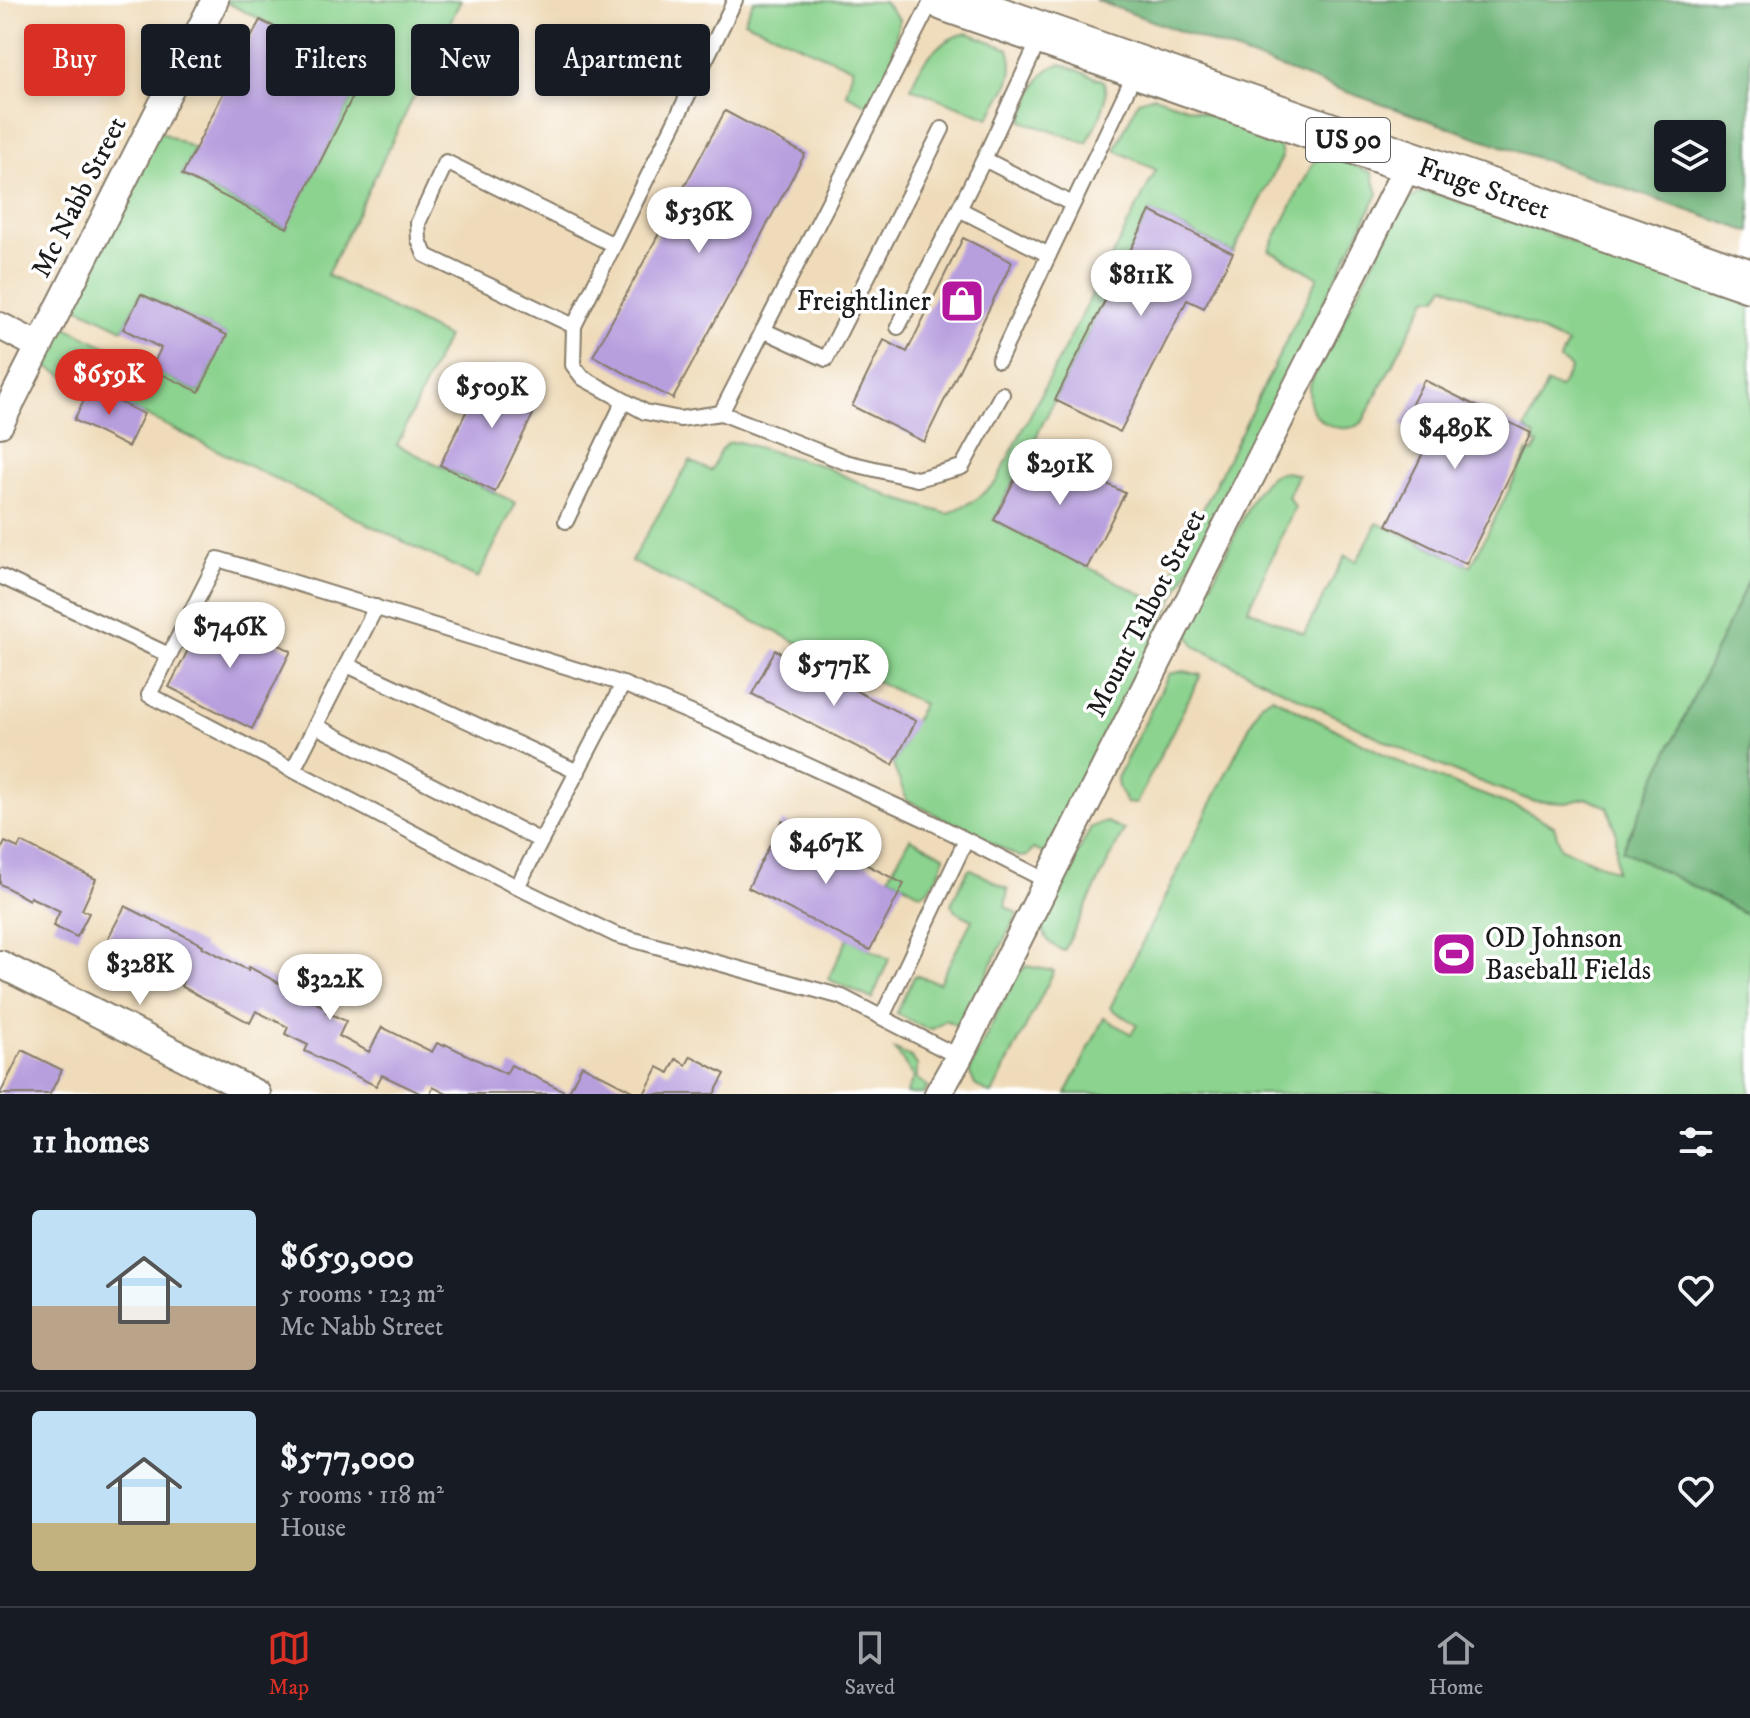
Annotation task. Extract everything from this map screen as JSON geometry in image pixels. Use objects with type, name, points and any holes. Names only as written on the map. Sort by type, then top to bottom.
[{"type":"main road","name":"Fruge Street","points":[[946,0],[1750,281]]},
{"type":"street","name":"Mc Nabb Street","points":[[0,424],[215,0]]},
{"type":"street","name":"Mount Talbot Street","points":[[938,1094],[1410,161]]},
{"type":"street","points":[[0,326],[39,346]]},
{"type":"street","points":[[0,964],[257,1094]]},
{"type":"lane","points":[[735,0],[574,326],[573,365],[583,378],[645,412],[680,419],[721,413],[845,462],[917,479],[962,467],[1002,394]]},
{"type":"lane","points":[[721,413],[932,0]]},
{"type":"lane","points":[[898,327],[984,159],[1042,34]]},
{"type":"lane","points":[[999,360],[1138,67]]},
{"type":"lane","points":[[763,330],[826,359],[942,129]]},
{"type":"lane","points":[[984,159],[1072,204]]},
{"type":"lane","points":[[574,326],[425,255],[419,240],[418,223],[446,162],[614,245]]},
{"type":"lane","points":[[959,209],[1049,255]]},
{"type":"lane","points":[[566,521],[624,401]]},
{"type":"lane","points":[[959,1057],[842,997],[616,935],[517,887],[149,695],[218,559],[623,684],[719,725],[1047,881]]},
{"type":"lane","points":[[0,576],[169,655]]},
{"type":"lane","points":[[293,770],[376,607]]},
{"type":"lane","points":[[347,665],[578,772]]},
{"type":"lane","points":[[517,887],[623,684]]},
{"type":"lane","points":[[316,726],[541,841]]},
{"type":"lane","points":[[882,1017],[966,840]]},
{"type":"green space","points":[[461,0],[449,24],[411,24],[411,96],[414,96],[327,275],[447,337],[397,445],[516,503],[478,578],[43,365],[62,325],[199,392],[226,335],[141,294],[123,329],[73,305],[159,131],[195,149],[182,175],[286,228],[353,96],[395,96],[395,24],[270,24],[226,2]]},
{"type":"green space","points":[[754,0],[884,2],[899,19],[892,61],[867,105],[846,94],[853,68],[744,21]]},
{"type":"green space","points":[[1095,0],[1750,0],[1750,232],[1338,89]]},
{"type":"green space","points":[[968,33],[1009,49],[1012,59],[1008,85],[989,118],[911,88],[919,69],[932,53],[948,40]]},
{"type":"green space","points":[[1062,64],[1104,81],[1104,105],[1087,143],[1022,121],[1041,78],[1053,66]]},
{"type":"green space","points":[[1154,96],[1273,137],[1279,141],[1282,157],[1233,253],[1150,211],[994,520],[1157,602],[1318,277],[1269,250],[1313,163],[1326,153],[1372,173],[1378,194],[1045,854],[1033,849],[1027,856],[1019,857],[907,800],[893,765],[923,704],[631,561],[690,461],[711,471],[720,451],[728,443],[739,442],[823,466],[891,497],[948,514],[977,499],[996,482],[1156,170],[1115,150],[1138,101]]},
{"type":"green space","points":[[1424,191],[1750,305],[1750,577],[1623,849],[1750,916],[1750,1094],[1066,1094],[1104,1018],[1131,1034],[1137,1025],[1110,1008],[1261,703],[1272,697],[1407,766],[1528,812],[1554,826],[1561,848],[1616,871],[1616,832],[1608,807],[1586,798],[1566,803],[1532,801],[1462,775],[1406,751],[1196,647],[1189,636],[1191,624],[1255,494],[1273,475],[1284,472],[1298,475],[1288,497],[1295,507],[1248,609],[1304,634],[1345,556],[1357,561],[1377,523],[1471,566],[1528,452],[1533,453],[1538,444],[1533,441],[1535,436],[1525,429],[1547,384],[1560,388],[1571,368],[1560,360],[1567,344],[1445,285],[1438,297],[1427,298],[1362,423],[1350,428],[1336,427],[1324,422],[1312,410],[1309,386],[1401,209]]},
{"type":"green space","points":[[1750,577],[1750,916],[1622,850]]},
{"type":"green space","points":[[1184,671],[1201,675],[1136,804],[1126,803],[1117,778],[1169,674]]},
{"type":"green space","points":[[1107,822],[1124,830],[1064,951],[1048,940],[1042,923],[1091,827]]},
{"type":"green space","points":[[910,838],[944,855],[937,877],[921,894],[889,876]]},
{"type":"green space","points":[[971,869],[1008,889],[1005,907],[1018,913],[960,1027],[945,1020],[933,1029],[924,1028],[896,1013],[915,975],[939,983],[972,920],[955,911],[951,904]]},
{"type":"green space","points":[[848,938],[889,959],[872,999],[828,979]]},
{"type":"green space","points":[[1026,966],[1054,971],[990,1094],[975,1085],[969,1071],[1015,977]]},
{"type":"green space","points":[[895,1050],[911,1057],[917,1065],[917,1079],[928,1086],[924,1094],[906,1094],[914,1077]]},
{"type":"building","points":[[260,20],[268,24],[266,96],[353,96],[287,228],[182,175],[222,96],[250,96],[250,40]]},
{"type":"building","points":[[725,111],[805,154],[673,399],[593,356]]},
{"type":"building","points":[[1150,211],[1233,253],[1204,308],[1187,300],[1120,432],[1055,400]]},
{"type":"building","name":"Freightliner","points":[[963,238],[1012,262],[924,442],[852,406],[884,340],[907,352]]},
{"type":"building","points":[[141,294],[227,335],[199,392],[151,369],[161,348],[123,329]]},
{"type":"building","points":[[488,367],[543,394],[495,492],[440,465]]},
{"type":"building","points":[[1424,380],[1531,433],[1466,564],[1387,525],[1430,439],[1401,425]]},
{"type":"building","points":[[90,388],[144,414],[128,447],[74,420]]},
{"type":"building","points":[[1032,446],[1125,493],[1087,568],[994,520]]},
{"type":"building","points":[[214,612],[291,651],[252,729],[169,687],[202,623],[207,626]]},
{"type":"building","points":[[775,650],[916,721],[893,765],[752,694]]},
{"type":"building","points":[[782,821],[904,884],[870,950],[748,888]]},
{"type":"building","points":[[5,842],[18,848],[21,842],[96,879],[82,910],[89,913],[77,937],[53,926],[60,911],[30,897],[29,900],[0,884],[0,852]]},
{"type":"building","points":[[125,906],[328,1009],[326,1012],[346,1021],[339,1036],[369,1052],[382,1027],[432,1052],[437,1043],[445,1044],[506,1074],[511,1065],[568,1093],[582,1065],[638,1094],[447,1094],[433,1087],[430,1094],[422,1094],[382,1075],[376,1086],[305,1051],[308,1045],[285,1034],[288,1027],[256,1011],[250,1023],[181,986],[183,981],[139,960],[142,956],[108,938]]},
{"type":"building","points":[[22,1050],[62,1070],[50,1094],[0,1094]]},
{"type":"building","points":[[691,1056],[725,1074],[714,1094],[644,1094],[658,1067],[669,1073],[676,1059],[686,1065]]},
{"type":"place","name":"Freightliner","points":[[962,301]]},
{"type":"place","name":"OD Johnson Baseball Fields","points":[[1454,954]]}]
